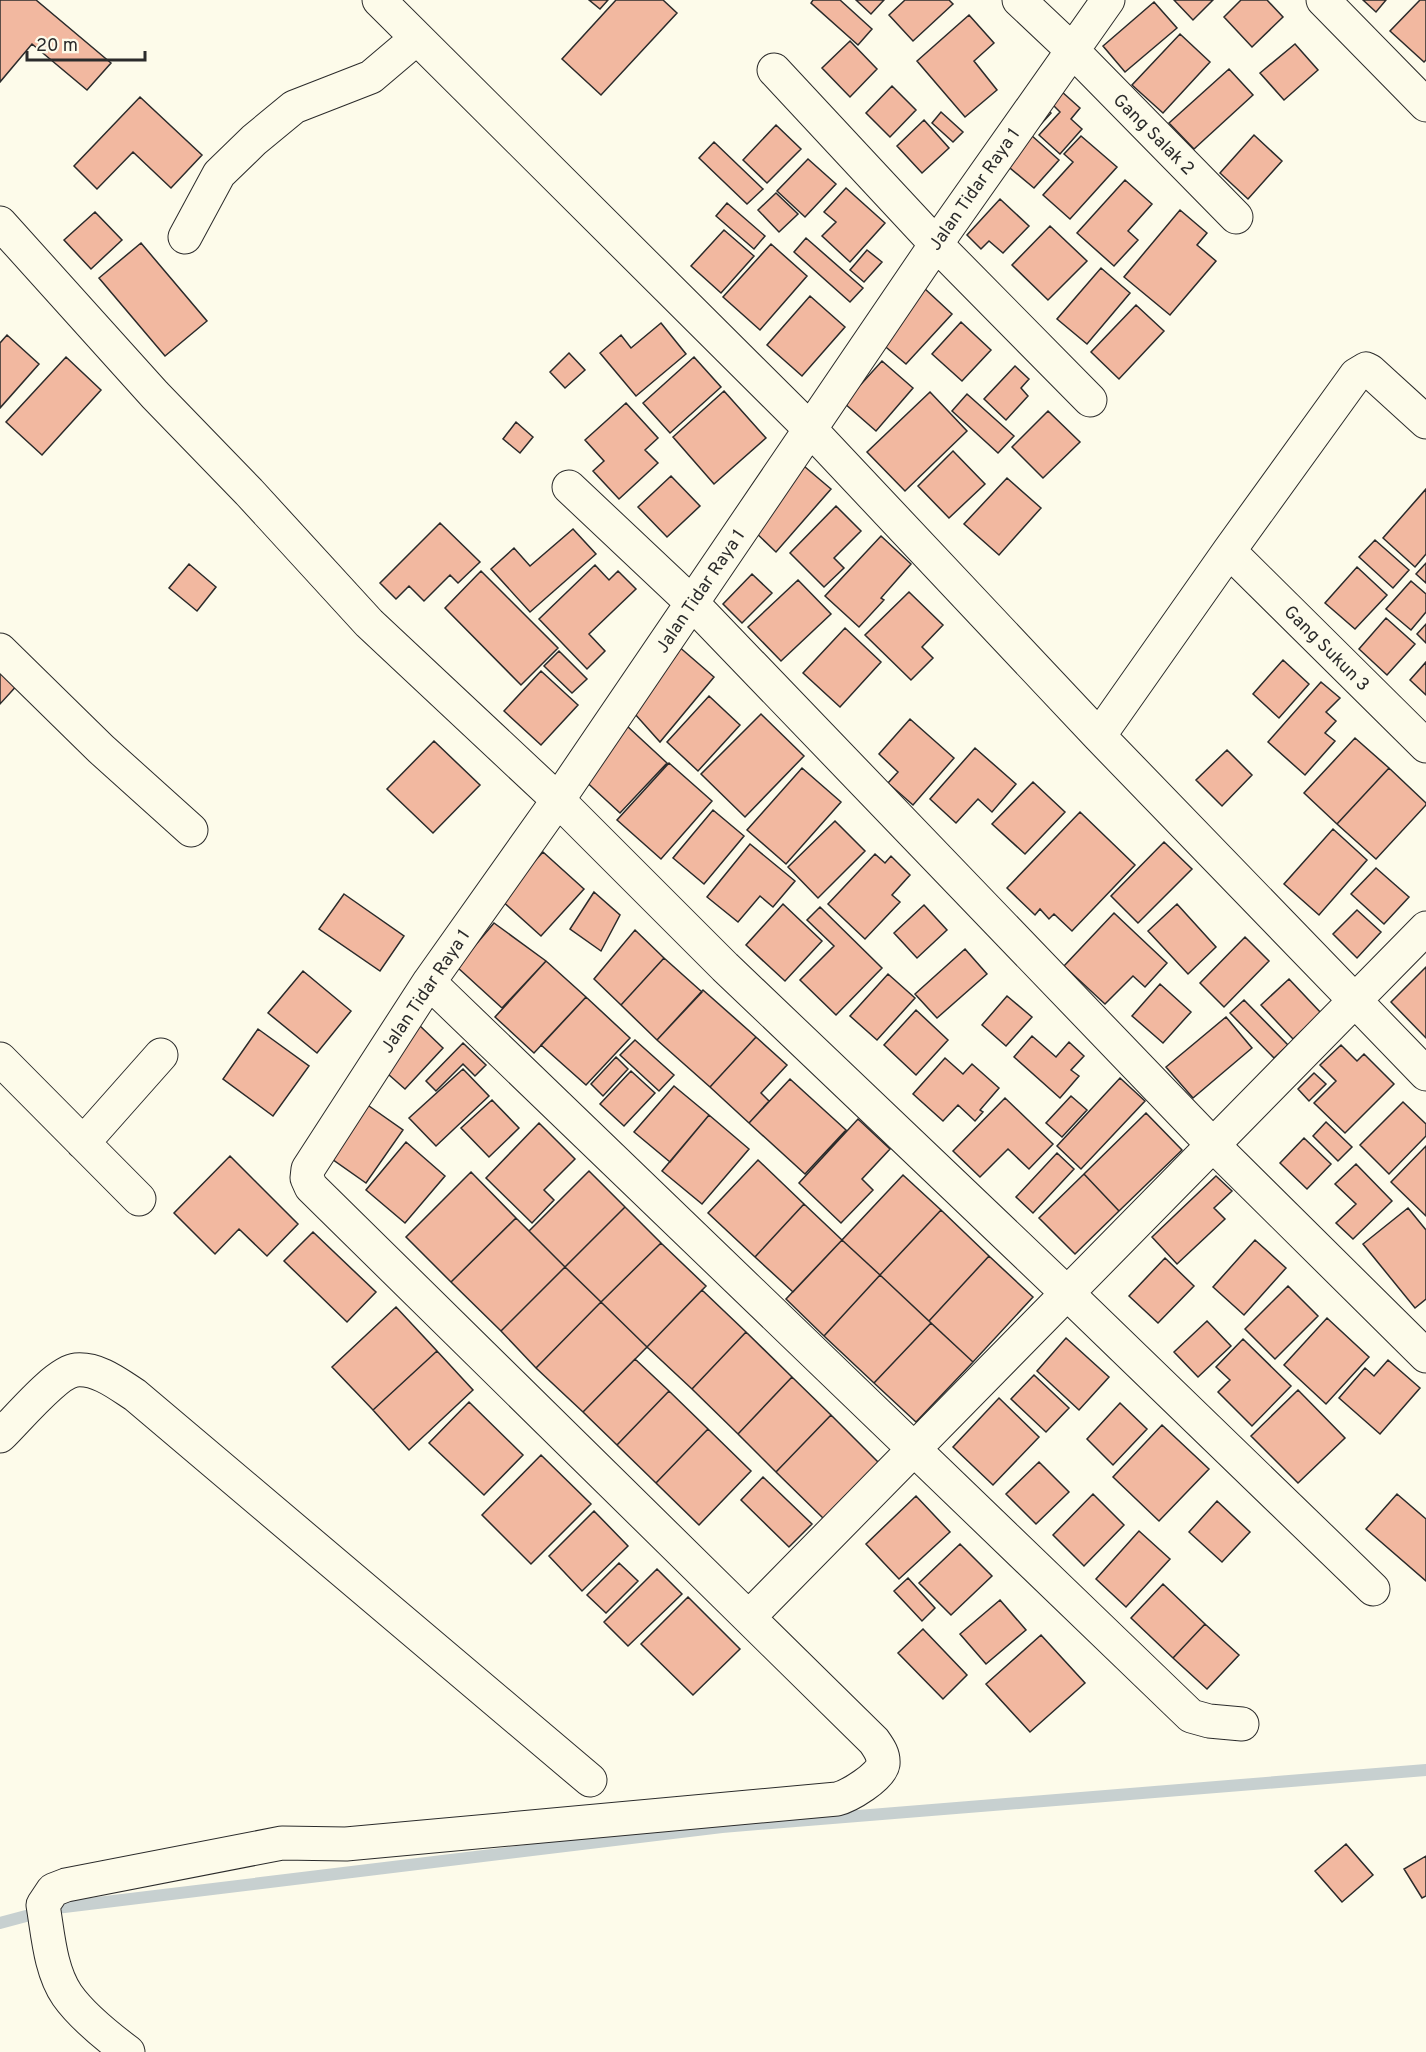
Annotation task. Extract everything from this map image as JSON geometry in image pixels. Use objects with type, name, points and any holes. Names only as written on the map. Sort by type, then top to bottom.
[{"type":"street","points":[[379,0],[811,430],[1099,736],[1426,1074]]},
{"type":"street","name":"Gang Salak 2","points":[[1019,0],[1072,50],[1236,217]]},
{"type":"street","name":"Jalan Tidar Raya 1","points":[[749,1617],[311,1187],[307,1178],[308,1169],[429,982],[558,800],[936,244],[1108,0]]},
{"type":"street","points":[[1323,0],[1426,105]]},
{"type":"street","points":[[185,237],[219,174],[254,140],[294,107],[371,77],[417,38]]},
{"type":"street","points":[[774,70],[936,244],[1090,400]]},
{"type":"street","points":[[0,223],[155,395],[249,492],[369,623],[558,800],[725,967],[1373,1589]]},
{"type":"street","points":[[1099,736],[1359,372],[1366,369],[1370,371],[1426,422]]},
{"type":"street","points":[[569,487],[691,602],[1213,1145],[1426,1356]]},
{"type":"street","name":"Gang Sukun 3","points":[[1229,551],[1426,746]]},
{"type":"street","points":[[0,650],[101,748],[191,830]]},
{"type":"street","points":[[128,2052],[102,2032],[67,1995],[59,1978],[50,1948],[43,1905],[53,1890],[66,1885],[282,1843],[346,1844],[825,1800],[845,1797],[881,1769],[882,1752],[874,1741],[749,1617],[1426,928]]},
{"type":"street","points":[[429,982],[1191,1716],[1209,1721],[1242,1724]]},
{"type":"street","points":[[83,1143],[161,1055]]},
{"type":"street","points":[[0,1059],[139,1199]]},
{"type":"street","points":[[0,1436],[57,1379],[75,1370],[97,1372],[116,1382],[135,1395],[590,1780]]},
{"type":"building","points":[[0,0],[36,0],[111,63],[87,90],[32,44],[0,82]]},
{"type":"building","points":[[589,0],[608,0],[600,9]]},
{"type":"building","points":[[616,0],[663,0],[677,13],[601,95],[562,59]]},
{"type":"building","points":[[813,0],[840,0],[872,29],[858,45],[811,3]]},
{"type":"building","points":[[856,0],[884,0],[871,14]]},
{"type":"building","points":[[905,0],[949,0],[953,4],[913,41],[889,15]]},
{"type":"building","points":[[1174,0],[1213,0],[1193,20]]},
{"type":"building","points":[[1241,0],[1267,0],[1283,17],[1252,47],[1224,17]]},
{"type":"building","points":[[1363,0],[1386,0],[1376,12]]},
{"type":"building","points":[[1420,0],[1426,0],[1426,60],[1424,62],[1390,31]]},
{"type":"building","points":[[1154,2],[1177,28],[1125,72],[1103,46]]},
{"type":"building","points":[[969,15],[994,43],[974,61],[997,90],[965,117],[917,61]]},
{"type":"building","points":[[1180,34],[1210,62],[1163,113],[1132,85]]},
{"type":"building","points":[[850,41],[877,69],[850,97],[822,68]]},
{"type":"building","points":[[1295,44],[1318,70],[1284,100],[1260,73]]},
{"type":"building","points":[[1229,69],[1253,95],[1194,149],[1169,123]]},
{"type":"building","points":[[892,86],[916,110],[890,137],[866,113]]},
{"type":"building","points":[[1061,91],[1080,108],[1071,119],[1082,129],[1060,154],[1039,135],[1060,112],[1051,103]]},
{"type":"building","points":[[140,97],[202,155],[171,188],[133,152],[97,189],[74,166]]},
{"type":"building","points":[[1042,106],[1051,113],[1031,135],[1059,160],[1034,188],[1004,163]]},
{"type":"building","points":[[941,112],[963,132],[953,142],[932,123]]},
{"type":"building","points":[[924,120],[949,148],[922,173],[897,146]]},
{"type":"building","points":[[776,125],[801,149],[767,183],[743,160]]},
{"type":"building","points":[[1254,135],[1282,161],[1248,199],[1220,173]]},
{"type":"building","points":[[1081,136],[1117,167],[1070,219],[1043,195],[1073,162],[1064,154]]},
{"type":"building","points":[[714,142],[763,189],[747,204],[699,158]]},
{"type":"building","points":[[808,159],[836,184],[805,217],[777,191]]},
{"type":"building","points":[[1125,180],[1152,204],[1128,231],[1138,240],[1114,266],[1077,233]]},
{"type":"building","points":[[846,188],[885,223],[850,262],[822,236],[836,222],[824,212]]},
{"type":"building","points":[[776,193],[798,214],[779,232],[758,210]]},
{"type":"building","points":[[1000,199],[1029,226],[1003,253],[989,241],[981,249],[967,235]]},
{"type":"building","points":[[727,203],[765,236],[754,249],[716,216]]},
{"type":"building","points":[[1180,210],[1207,233],[1197,245],[1216,261],[1170,315],[1124,277]]},
{"type":"building","points":[[95,212],[122,240],[91,269],[64,240]]},
{"type":"building","points":[[1050,226],[1087,261],[1048,300],[1012,265]]},
{"type":"building","points":[[724,230],[754,256],[721,293],[691,266]]},
{"type":"building","points":[[806,238],[863,288],[850,302],[794,252]]},
{"type":"building","points":[[141,243],[207,321],[165,356],[99,278]]},
{"type":"building","points":[[771,244],[807,276],[760,330],[723,297]]},
{"type":"building","points":[[867,250],[882,262],[864,282],[850,270]]},
{"type":"building","points":[[1101,268],[1130,293],[1087,344],[1057,319]]},
{"type":"building","points":[[924,288],[952,314],[906,364],[881,343]]},
{"type":"building","points":[[810,296],[845,327],[802,376],[767,345]]},
{"type":"building","points":[[1136,305],[1164,331],[1119,379],[1091,352]]},
{"type":"building","points":[[961,322],[991,350],[962,381],[932,354]]},
{"type":"building","points":[[661,323],[686,354],[636,396],[600,353],[621,335],[631,348]]},
{"type":"building","points":[[7,335],[39,364],[0,408],[0,343]]},
{"type":"building","points":[[569,353],[585,370],[565,388],[550,372]]},
{"type":"building","points":[[66,357],[101,390],[42,455],[6,422]]},
{"type":"building","points":[[694,357],[721,387],[670,433],[643,403]]},
{"type":"building","points":[[882,361],[913,388],[876,431],[844,403]]},
{"type":"building","points":[[1015,366],[1029,379],[1021,388],[1028,396],[1006,420],[984,399]]},
{"type":"building","points":[[724,391],[766,438],[714,484],[673,437]]},
{"type":"building","points":[[930,392],[967,431],[905,491],[867,452]]},
{"type":"building","points":[[967,394],[1014,436],[998,453],[952,411]]},
{"type":"building","points":[[626,403],[658,438],[645,450],[658,463],[619,499],[593,471],[604,461],[585,440]]},
{"type":"building","points":[[1048,411],[1080,442],[1043,478],[1012,447]]},
{"type":"building","points":[[516,422],[533,437],[520,453],[503,439]]},
{"type":"building","points":[[953,451],[985,484],[949,518],[918,486]]},
{"type":"building","points":[[798,461],[831,489],[776,552],[753,530]]},
{"type":"building","points":[[671,476],[700,506],[667,537],[638,507]]},
{"type":"building","points":[[1007,478],[1041,508],[999,555],[964,524]]},
{"type":"building","points":[[1426,489],[1426,554],[1415,567],[1383,538]]},
{"type":"building","points":[[836,506],[861,531],[834,558],[844,568],[824,587],[790,553]]},
{"type":"building","points":[[440,523],[480,562],[458,583],[450,575],[424,601],[409,586],[396,599],[380,583]]},
{"type":"building","points":[[573,529],[596,554],[530,612],[491,569],[514,548],[530,566]]},
{"type":"building","points":[[881,536],[911,564],[881,598],[884,600],[859,627],[825,596]]},
{"type":"building","points":[[1375,540],[1409,570],[1393,588],[1359,557]]},
{"type":"building","points":[[1426,563],[1426,583],[1416,574]]},
{"type":"building","points":[[189,564],[216,587],[197,611],[169,588]]},
{"type":"building","points":[[595,565],[609,580],[618,571],[636,589],[589,634],[605,651],[587,669],[539,619]]},
{"type":"building","points":[[1357,567],[1387,595],[1355,629],[1325,603]]},
{"type":"building","points":[[481,571],[558,648],[521,685],[445,608]]},
{"type":"building","points":[[752,574],[772,593],[742,623],[723,604]]},
{"type":"building","points":[[798,580],[831,614],[781,661],[748,627]]},
{"type":"building","points":[[1411,581],[1426,594],[1426,612],[1411,630],[1386,609]]},
{"type":"building","points":[[909,592],[943,625],[922,647],[933,658],[911,680],[865,635]]},
{"type":"building","points":[[1386,618],[1415,644],[1387,675],[1359,649]]},
{"type":"building","points":[[1426,624],[1426,643],[1417,634]]},
{"type":"building","points":[[845,628],[881,662],[840,707],[803,673]]},
{"type":"building","points":[[677,645],[714,677],[660,742],[634,713]]},
{"type":"building","points":[[559,651],[587,679],[572,693],[544,666]]},
{"type":"building","points":[[1283,660],[1309,684],[1279,718],[1253,694]]},
{"type":"building","points":[[1426,662],[1426,695],[1410,680]]},
{"type":"building","points":[[0,665],[20,682],[0,704]]},
{"type":"building","points":[[541,671],[578,705],[541,745],[504,711]]},
{"type":"building","points":[[1321,682],[1340,698],[1326,712],[1336,721],[1325,733],[1335,741],[1305,775],[1268,742]]},
{"type":"building","points":[[709,696],[740,725],[698,771],[667,742]]},
{"type":"building","points":[[761,714],[804,756],[745,817],[701,774]]},
{"type":"building","points":[[910,719],[954,758],[913,805],[888,783],[898,772],[879,754]]},
{"type":"building","points":[[627,726],[667,763],[620,813],[580,776]]},
{"type":"building","points":[[1355,738],[1389,768],[1337,824],[1304,793]]},
{"type":"building","points":[[434,741],[480,785],[433,833],[387,789]]},
{"type":"building","points":[[975,748],[1016,784],[992,812],[978,799],[956,823],[930,799]]},
{"type":"building","points":[[1227,750],[1252,775],[1222,806],[1196,780]]},
{"type":"building","points":[[669,763],[712,801],[661,859],[617,820]]},
{"type":"building","points":[[802,768],[841,802],[786,864],[747,830]]},
{"type":"building","points":[[1389,768],[1426,805],[1376,859],[1337,824]]},
{"type":"building","points":[[1033,782],[1065,812],[1025,854],[992,824]]},
{"type":"building","points":[[713,810],[744,836],[704,884],[673,858]]},
{"type":"building","points":[[1080,812],[1135,865],[1072,931],[1054,914],[1049,919],[1040,909],[1035,915],[1007,888]]},
{"type":"building","points":[[835,821],[865,851],[818,898],[788,867]]},
{"type":"building","points":[[1333,829],[1367,860],[1319,915],[1284,884]]},
{"type":"building","points":[[1164,842],[1192,869],[1138,923],[1111,896]]},
{"type":"building","points":[[750,844],[795,881],[773,907],[760,896],[738,922],[707,897]]},
{"type":"building","points":[[543,852],[584,889],[541,936],[500,899]]},
{"type":"building","points":[[875,854],[885,863],[891,856],[910,875],[892,895],[900,902],[865,939],[828,904]]},
{"type":"building","points":[[1376,868],[1409,897],[1384,924],[1351,894]]},
{"type":"building","points":[[594,892],[620,915],[601,951],[570,929]]},
{"type":"building","points":[[344,894],[404,936],[380,971],[319,929]]},
{"type":"building","points":[[783,904],[822,941],[785,981],[746,945]]},
{"type":"building","points":[[1177,904],[1216,947],[1188,974],[1148,931]]},
{"type":"building","points":[[924,905],[947,930],[917,958],[894,933]]},
{"type":"building","points":[[820,907],[882,968],[836,1015],[800,980],[834,946],[807,920]]},
{"type":"building","points":[[1357,910],[1381,932],[1357,958],[1333,934]]},
{"type":"building","points":[[1114,913],[1167,963],[1145,987],[1133,976],[1105,1004],[1064,966]]},
{"type":"building","points":[[494,923],[546,961],[502,1008],[457,967]]},
{"type":"building","points":[[635,930],[664,958],[621,1005],[594,979]]},
{"type":"building","points":[[1245,937],[1269,961],[1224,1007],[1200,983]]},
{"type":"building","points":[[965,949],[987,974],[937,1018],[915,994]]},
{"type":"building","points":[[664,958],[702,992],[657,1040],[621,1005]]},
{"type":"building","points":[[546,961],[586,997],[534,1053],[495,1017]]},
{"type":"building","points":[[1426,967],[1426,1038],[1391,1002]]},
{"type":"building","points":[[303,971],[351,1011],[317,1053],[268,1013]]},
{"type":"building","points":[[888,974],[915,998],[877,1040],[850,1016]]},
{"type":"building","points":[[1289,979],[1321,1013],[1293,1039],[1261,1005]]},
{"type":"building","points":[[1160,984],[1191,1012],[1163,1043],[1132,1016]]},
{"type":"building","points":[[703,990],[756,1037],[710,1087],[657,1040]]},
{"type":"building","points":[[1007,996],[1032,1017],[1006,1046],[982,1025]]},
{"type":"building","points":[[586,997],[630,1038],[586,1085],[541,1045]]},
{"type":"building","points":[[1244,1000],[1288,1045],[1274,1058],[1230,1013]]},
{"type":"building","points":[[916,1010],[948,1040],[916,1075],[884,1045]]},
{"type":"building","points":[[1226,1017],[1252,1048],[1193,1098],[1166,1067]]},
{"type":"building","points":[[419,1025],[443,1048],[405,1089],[380,1067]]},
{"type":"building","points":[[258,1029],[309,1066],[273,1116],[223,1079]]},
{"type":"building","points":[[1032,1036],[1056,1057],[1069,1042],[1084,1056],[1071,1070],[1079,1076],[1060,1098],[1014,1057]]},
{"type":"building","points":[[756,1037],[787,1065],[761,1093],[769,1101],[749,1123],[710,1087]]},
{"type":"building","points":[[635,1040],[674,1075],[659,1091],[620,1055]]},
{"type":"building","points":[[463,1043],[486,1065],[475,1076],[463,1064],[436,1091],[426,1081]]},
{"type":"building","points":[[1341,1045],[1357,1061],[1364,1054],[1394,1084],[1345,1133],[1314,1103],[1336,1081],[1320,1065]]},
{"type":"building","points":[[616,1057],[628,1069],[603,1096],[591,1084]]},
{"type":"building","points":[[945,1058],[963,1074],[972,1064],[999,1088],[980,1110],[983,1112],[975,1121],[958,1105],[943,1121],[913,1094]]},
{"type":"building","points":[[463,1069],[489,1096],[436,1146],[409,1118]]},
{"type":"building","points":[[631,1071],[655,1093],[624,1126],[600,1104]]},
{"type":"building","points":[[1314,1073],[1326,1084],[1309,1101],[1298,1089]]},
{"type":"building","points":[[1120,1078],[1145,1101],[1081,1169],[1057,1146]]},
{"type":"building","points":[[790,1079],[846,1130],[805,1174],[749,1123]]},
{"type":"building","points":[[674,1086],[709,1115],[670,1162],[634,1132]]},
{"type":"building","points":[[1071,1096],[1087,1110],[1062,1137],[1046,1123]]},
{"type":"building","points":[[1005,1098],[1053,1144],[1029,1169],[1008,1149],[980,1177],[953,1151]]},
{"type":"building","points":[[359,1099],[403,1130],[366,1183],[322,1152]]},
{"type":"building","points":[[492,1100],[519,1128],[489,1157],[461,1128]]},
{"type":"building","points":[[1403,1102],[1426,1124],[1426,1136],[1389,1174],[1360,1145]]},
{"type":"building","points":[[1146,1113],[1182,1150],[1119,1211],[1084,1174]]},
{"type":"building","points":[[709,1115],[749,1149],[702,1204],[662,1171]]},
{"type":"building","points":[[858,1119],[890,1149],[862,1179],[873,1190],[841,1223],[799,1183]]},
{"type":"building","points":[[1326,1122],[1352,1147],[1338,1161],[1313,1136]]},
{"type":"building","points":[[539,1123],[575,1159],[544,1190],[554,1200],[532,1223],[486,1178]]},
{"type":"building","points":[[1304,1138],[1331,1164],[1307,1189],[1280,1163]]},
{"type":"building","points":[[406,1142],[445,1176],[405,1223],[366,1190]]},
{"type":"building","points":[[1426,1146],[1426,1216],[1391,1182]]},
{"type":"building","points":[[1057,1153],[1074,1169],[1033,1213],[1016,1197]]},
{"type":"building","points":[[230,1156],[298,1224],[267,1256],[239,1229],[215,1254],[174,1213]]},
{"type":"building","points":[[758,1160],[804,1204],[755,1257],[708,1213]]},
{"type":"building","points":[[1356,1164],[1392,1201],[1353,1239],[1336,1223],[1356,1204],[1335,1184]]},
{"type":"building","points":[[589,1171],[625,1207],[565,1267],[529,1231]]},
{"type":"building","points":[[471,1172],[516,1218],[451,1282],[406,1237]]},
{"type":"building","points":[[1084,1174],[1119,1211],[1075,1254],[1039,1218]]},
{"type":"building","points":[[903,1175],[941,1210],[880,1275],[842,1240]]},
{"type":"building","points":[[1216,1176],[1232,1191],[1214,1208],[1225,1219],[1177,1264],[1152,1237]]},
{"type":"building","points":[[804,1204],[842,1240],[793,1292],[755,1257]]},
{"type":"building","points":[[625,1207],[661,1243],[601,1302],[565,1267]]},
{"type":"building","points":[[1408,1208],[1426,1230],[1426,1299],[1415,1308],[1363,1244]]},
{"type":"building","points":[[941,1210],[989,1256],[929,1321],[880,1275]]},
{"type":"building","points":[[516,1218],[565,1267],[501,1331],[451,1282]]},
{"type":"building","points":[[313,1232],[376,1292],[347,1322],[284,1261]]},
{"type":"building","points":[[842,1240],[880,1275],[824,1336],[786,1299]]},
{"type":"building","points":[[1255,1240],[1286,1268],[1244,1315],[1213,1287]]},
{"type":"building","points":[[661,1243],[706,1286],[647,1347],[601,1302]]},
{"type":"building","points":[[989,1256],[1033,1297],[973,1362],[929,1321]]},
{"type":"building","points":[[1165,1258],[1194,1286],[1158,1323],[1129,1296]]},
{"type":"building","points":[[565,1267],[601,1302],[536,1368],[501,1331]]},
{"type":"building","points":[[880,1275],[931,1323],[874,1383],[824,1336]]},
{"type":"building","points":[[1288,1286],[1318,1316],[1275,1359],[1245,1329]]},
{"type":"building","points":[[702,1290],[746,1332],[692,1389],[647,1347]]},
{"type":"building","points":[[601,1302],[647,1347],[583,1412],[536,1368]]},
{"type":"building","points":[[396,1307],[437,1351],[373,1410],[332,1367]]},
{"type":"building","points":[[1327,1318],[1369,1357],[1326,1404],[1284,1365]]},
{"type":"building","points":[[1207,1321],[1231,1346],[1198,1377],[1174,1352]]},
{"type":"building","points":[[931,1323],[973,1362],[916,1422],[874,1383]]},
{"type":"building","points":[[746,1332],[792,1377],[738,1434],[692,1389]]},
{"type":"building","points":[[1066,1338],[1109,1377],[1079,1410],[1037,1371]]},
{"type":"building","points":[[1243,1339],[1291,1386],[1252,1426],[1218,1392],[1230,1380],[1216,1367]]},
{"type":"building","points":[[437,1351],[473,1390],[409,1450],[373,1410]]},
{"type":"building","points":[[635,1359],[669,1391],[617,1445],[583,1412]]},
{"type":"building","points":[[1388,1360],[1420,1388],[1380,1434],[1339,1398],[1365,1368],[1374,1376]]},
{"type":"building","points":[[1034,1375],[1069,1408],[1046,1432],[1011,1399]]},
{"type":"building","points":[[792,1377],[831,1415],[776,1472],[738,1434]]},
{"type":"building","points":[[1298,1390],[1345,1438],[1298,1483],[1251,1436]]},
{"type":"building","points":[[669,1391],[708,1429],[656,1483],[617,1445]]},
{"type":"building","points":[[999,1398],[1039,1437],[993,1485],[953,1447]]},
{"type":"building","points":[[469,1402],[523,1455],[484,1495],[429,1443]]},
{"type":"building","points":[[1120,1403],[1147,1429],[1113,1465],[1087,1439]]},
{"type":"building","points":[[831,1415],[879,1463],[824,1519],[776,1472]]},
{"type":"building","points":[[1162,1425],[1209,1469],[1159,1521],[1113,1477]]},
{"type":"building","points":[[708,1429],[751,1471],[699,1525],[656,1483]]},
{"type":"building","points":[[541,1455],[591,1504],[531,1564],[482,1515]]},
{"type":"building","points":[[1039,1462],[1069,1492],[1036,1524],[1006,1494]]},
{"type":"building","points":[[763,1477],[812,1524],[789,1547],[741,1500]]},
{"type":"building","points":[[1093,1494],[1124,1525],[1084,1566],[1053,1535]]},
{"type":"building","points":[[1397,1494],[1426,1519],[1426,1581],[1366,1529]]},
{"type":"building","points":[[916,1496],[950,1532],[899,1579],[866,1544]]},
{"type":"building","points":[[1217,1501],[1250,1532],[1222,1562],[1189,1532]]},
{"type":"building","points":[[594,1511],[628,1546],[582,1591],[549,1556]]},
{"type":"building","points":[[1139,1531],[1170,1559],[1126,1607],[1096,1579]]},
{"type":"building","points":[[960,1544],[992,1576],[951,1615],[919,1583]]},
{"type":"building","points":[[619,1563],[638,1581],[606,1613],[587,1595]]},
{"type":"building","points":[[657,1569],[682,1594],[628,1646],[604,1622]]},
{"type":"building","points":[[908,1578],[935,1608],[922,1621],[894,1591]]},
{"type":"building","points":[[1163,1584],[1205,1624],[1173,1658],[1131,1618]]},
{"type":"building","points":[[688,1597],[740,1649],[693,1695],[641,1644]]},
{"type":"building","points":[[1000,1600],[1026,1630],[986,1664],[960,1634]]},
{"type":"building","points":[[1205,1624],[1239,1655],[1207,1689],[1173,1658]]},
{"type":"building","points":[[923,1629],[967,1675],[943,1699],[898,1653]]},
{"type":"building","points":[[1041,1635],[1085,1683],[1030,1732],[986,1684]]},
{"type":"building","points":[[1346,1844],[1373,1875],[1342,1902],[1315,1871]]},
{"type":"building","points":[[1426,1856],[1426,1896],[1422,1898],[1404,1869]]},
{"type":"waterway","points":[[0,1923],[56,1908],[722,1827],[1426,1770]]}]
